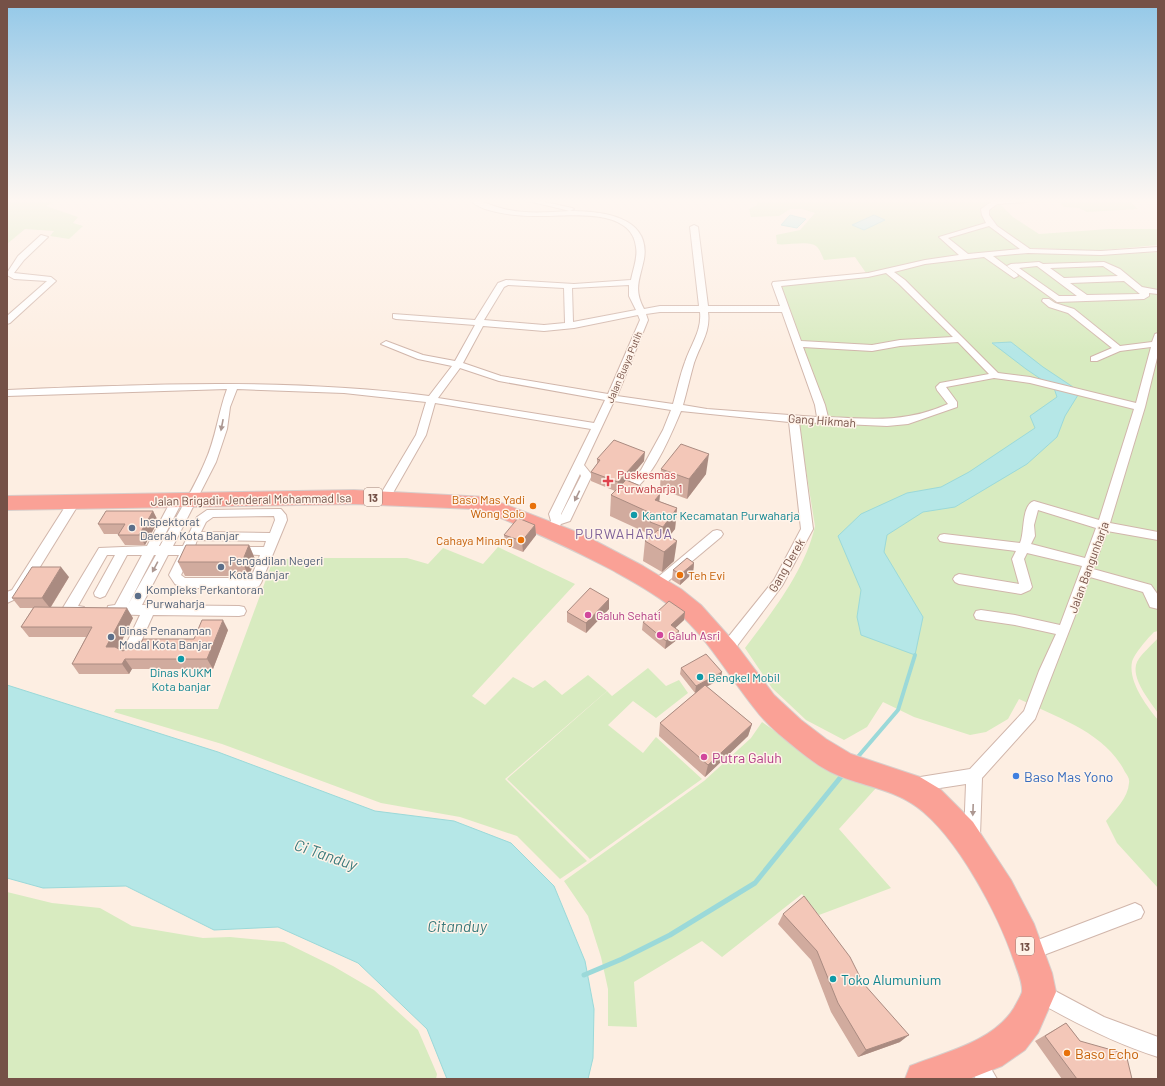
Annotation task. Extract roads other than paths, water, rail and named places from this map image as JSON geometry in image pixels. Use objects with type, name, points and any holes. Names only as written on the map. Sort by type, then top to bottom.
[{"type":"highway","name":"Jalan Brigadir Jenderal Mohammad Isa","points":[[7,502],[385,497],[459,500],[486,504],[554,526],[656,585],[672,595],[693,612],[726,650],[765,703],[791,728],[816,748],[843,764],[872,775],[910,786],[930,799],[948,816],[971,845],[1000,891],[1027,952],[1039,992]]},
{"type":"highway","points":[[923,1079],[981,1069],[989,1053],[1012,1037],[1026,1020],[1039,992]]},
{"type":"street","points":[[7,321],[52,281],[51,279],[12,277],[11,273],[22,258],[30,251]]},
{"type":"street","points":[[641,251],[635,282],[634,299],[642,312]]},
{"type":"street","points":[[628,488],[645,472],[656,454],[677,408],[690,361],[702,334],[705,320],[697,251]]},
{"type":"street","points":[[958,251],[965,256]]},
{"type":"street","points":[[823,420],[820,405],[776,284],[868,275],[925,262],[985,254],[1028,251],[1101,253],[1134,251]]},
{"type":"street","points":[[985,254],[1052,305],[1071,311],[1118,349]]},
{"type":"street","points":[[1042,266],[1104,264],[1141,289],[1146,295],[1085,298],[1055,298],[1011,267],[1013,265],[1035,263],[1042,266],[1085,298]]},
{"type":"street","points":[[888,271],[902,282],[993,371],[994,374],[1030,380],[1140,408]]},
{"type":"street","points":[[1062,281],[1126,278]]},
{"type":"street","points":[[385,497],[421,435],[431,400],[458,364],[479,322],[501,285],[506,282],[593,286],[635,282]]},
{"type":"street","points":[[568,286],[569,325]]},
{"type":"street","points":[[1141,289],[1158,292]]},
{"type":"street","points":[[396,316],[479,322],[534,328],[569,325],[608,317],[672,308],[785,309]]},
{"type":"street","name":"Jalan Buaya Putih","points":[[554,526],[566,518],[587,475],[579,467],[611,398],[644,320],[642,312]]},
{"type":"street","points":[[798,344],[872,348],[900,343],[959,339]]},
{"type":"street","points":[[1094,359],[1118,349],[1157,340]]},
{"type":"street","name":"Jalan Bangunharja","points":[[974,776],[1030,715],[1046,671],[1064,631],[1103,526],[1140,408],[1157,340]]},
{"type":"street","name":"Gang Hikmah","points":[[386,344],[421,357],[458,364],[499,378],[611,398],[677,408],[794,419],[866,423],[908,421],[950,408],[953,405],[951,400],[942,393],[941,387],[943,385],[984,378],[994,374]]},
{"type":"street","points":[[119,610],[150,551],[211,462],[222,429],[225,407],[232,387]]},
{"type":"street","points":[[7,393],[136,388],[316,388],[497,408],[598,427]]},
{"type":"street","name":"Gang Derek","points":[[726,650],[778,583],[807,528],[794,419]]},
{"type":"street","points":[[132,611],[164,550],[184,500]]},
{"type":"street","points":[[7,598],[17,593],[74,502]]},
{"type":"street","points":[[959,579],[1024,588],[1025,584],[1018,559],[1029,536],[1028,525],[1034,505],[1049,508],[1103,526],[1158,536]]},
{"type":"street","points":[[277,512],[280,515],[281,520],[255,583],[184,583],[179,581],[175,575],[194,536],[201,520],[211,513],[277,512]]},
{"type":"street","points":[[656,585],[717,534]]},
{"type":"street","points":[[194,536],[274,537]]},
{"type":"street","points":[[944,538],[1025,546],[1063,555],[1088,568],[1147,588],[1150,591],[1155,603],[1158,604]]},
{"type":"street","points":[[209,551],[103,551],[68,611],[239,611]]},
{"type":"street","points":[[100,593],[123,551]]},
{"type":"street","points":[[224,551],[268,551]]},
{"type":"street","points":[[129,654],[148,611]]},
{"type":"street","points":[[981,615],[1015,620],[1064,631]]},
{"type":"street","points":[[910,786],[974,776],[971,845]]},
{"type":"street","points":[[1027,952],[1135,912]]},
{"type":"street","points":[[1039,992],[1092,1023],[1132,1040],[1158,1047]]},
{"type":"water","points":[[1011,342],[1043,367],[1073,387],[1078,395],[1065,416],[1057,437],[1027,464],[955,507],[923,512],[887,535],[884,552],[923,617],[915,655],[861,635],[857,617],[861,590],[838,536],[861,514],[907,493],[941,487],[969,472],[1035,428],[1030,416],[1057,397],[1054,388],[992,343]]},
{"type":"water","name":"Citanduy","points":[[7,685],[218,752],[375,811],[454,821],[511,843],[554,886],[585,961],[594,1009],[593,1058],[588,1079],[447,1079],[427,1029],[358,963],[278,927],[214,930],[126,886],[43,888],[7,878]]},
{"type":"waterway","points":[[856,759],[898,710],[915,655]]},
{"type":"waterway","points":[[584,975],[622,959],[670,935],[755,883],[844,773]]},
{"type":"place","name":"Puskesmas Purwaharja 1","points":[[608,481]]},
{"type":"place","name":"Baso Mas Yadi Wong Solo","points":[[533,506]]},
{"type":"place","name":"Kantor Kecamatan Purwaharja","points":[[634,515]]},
{"type":"place","name":"Inspektorat Daerah Kota Banjar","points":[[132,528]]},
{"type":"place","name":"Cahaya Minang","points":[[521,540]]},
{"type":"place","name":"Pengadilan Negeri Kota Banjar","points":[[221,567]]},
{"type":"place","name":"Teh Evi","points":[[680,575]]},
{"type":"place","name":"Kompleks Perkantoran Purwaharja","points":[[138,596]]},
{"type":"place","name":"Galuh Sehati","points":[[588,615]]},
{"type":"place","name":"Galuh Asri","points":[[660,635]]},
{"type":"place","name":"Dinas Penanaman Modal Kota Banjar","points":[[111,637]]},
{"type":"place","name":"Dinas KUKM Kota banjar","points":[[181,659]]},
{"type":"place","name":"Bengkel Mobil","points":[[700,677]]},
{"type":"place","name":"Putra Galuh","points":[[704,757]]},
{"type":"place","name":"Baso Mas Yono","points":[[1016,776]]},
{"type":"place","name":"Toko Alumunium","points":[[833,979]]},
{"type":"place","name":"Baso Echo","points":[[1067,1053]]},
{"type":"district","name":"PURWAHARJA","points":[[624,533]]},
{"type":"water label","name":"Ci Tanduy","points":[[326,854]]}]
